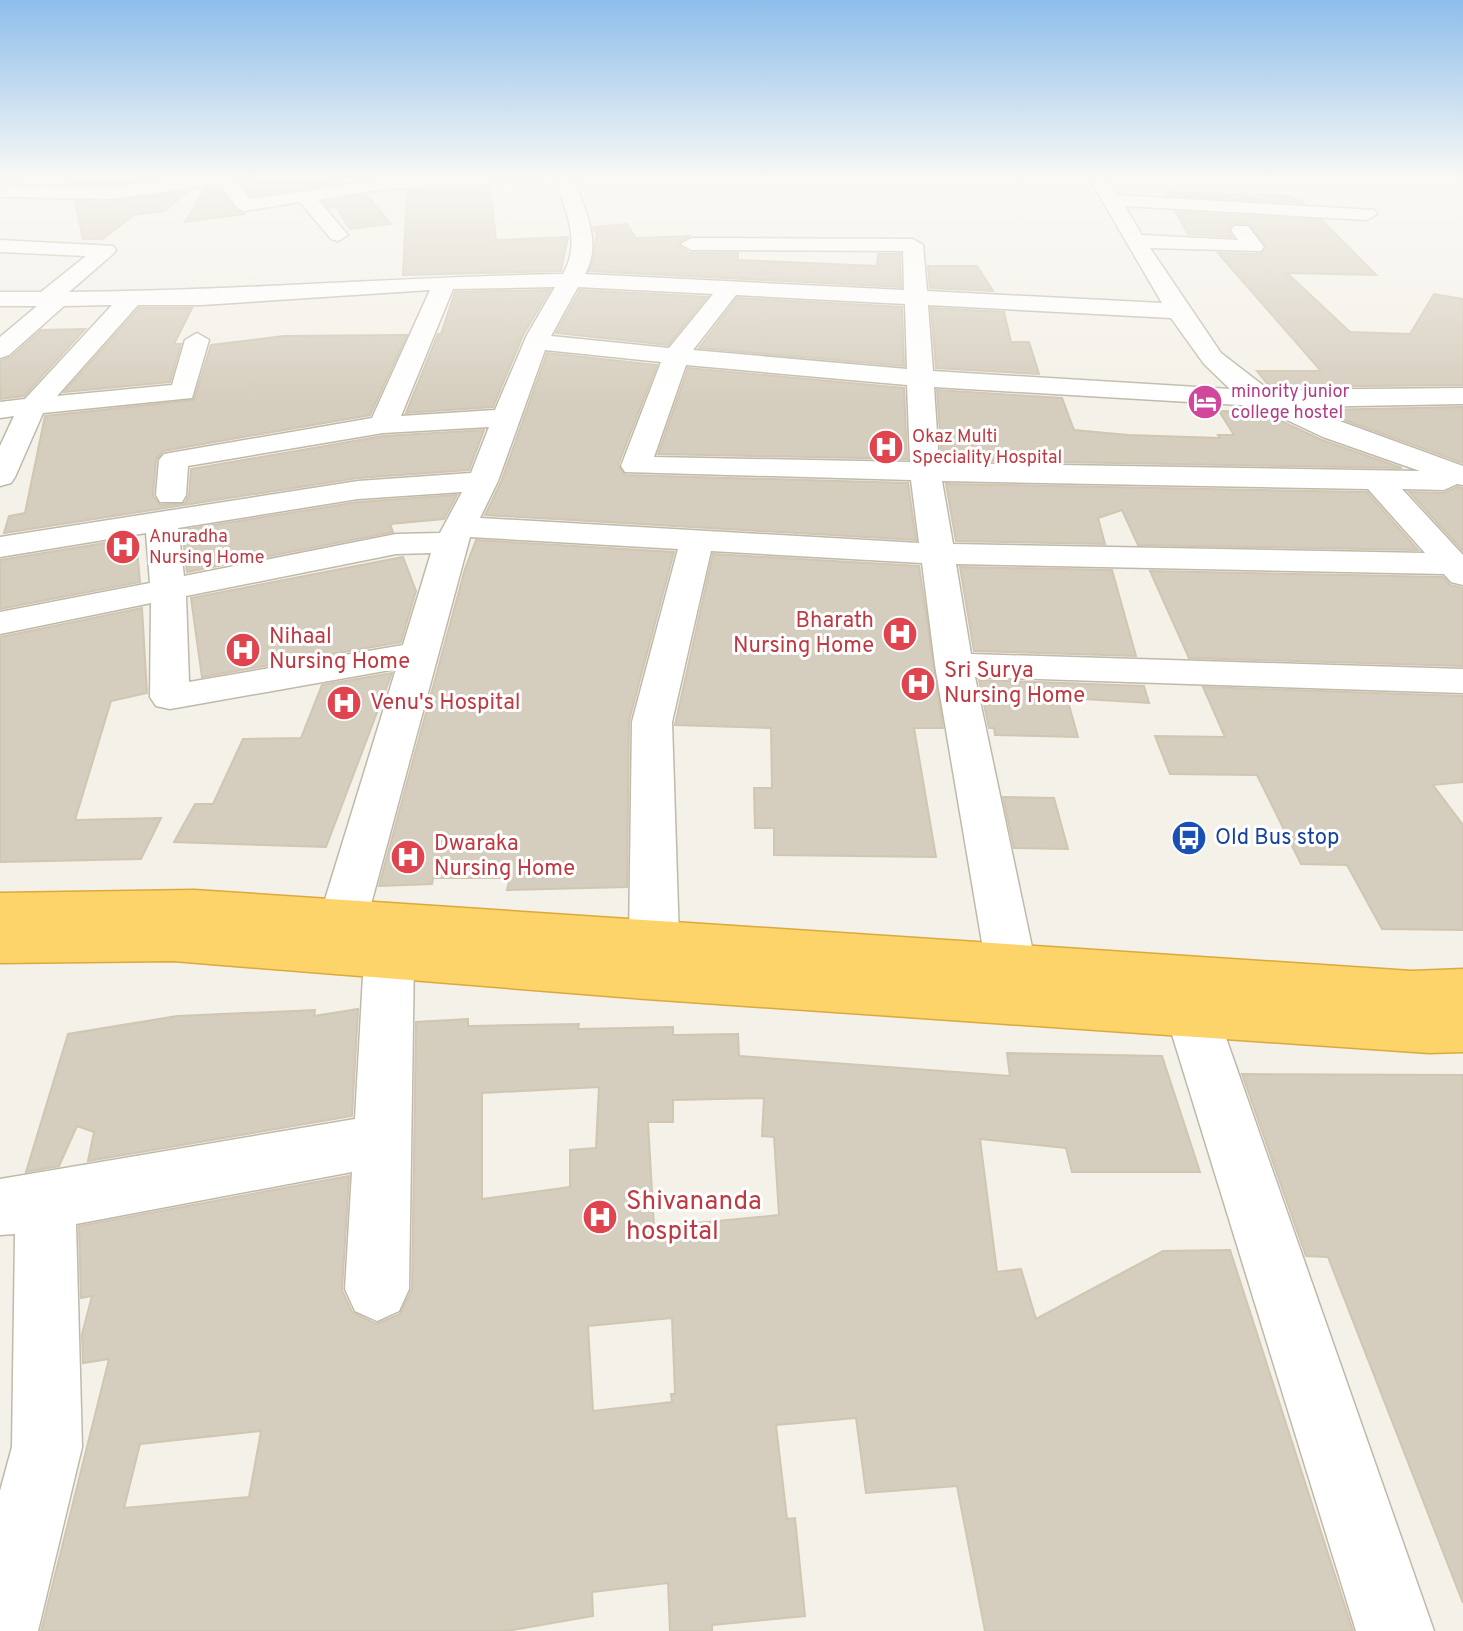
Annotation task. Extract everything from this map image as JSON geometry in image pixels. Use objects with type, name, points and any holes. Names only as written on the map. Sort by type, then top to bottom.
[{"type":"highway","points":[[0,911],[194,908],[1412,992],[1463,990]]},
{"type":"highway","points":[[0,944],[173,942],[1192,1015],[1429,1031],[1463,1030]]},
{"type":"street","points":[[0,350],[104,252]]},
{"type":"street","points":[[343,919],[417,654],[456,534],[483,481],[536,342],[574,280],[584,252]]},
{"type":"street","points":[[914,252],[925,470],[954,665],[1011,966]]},
{"type":"street","points":[[1144,252],[1178,311],[1219,367],[1265,398],[1310,421],[1463,479]]},
{"type":"street","points":[[0,299],[130,300],[444,283],[574,280],[1178,311]]},
{"type":"street","points":[[383,425],[444,283]]},
{"type":"street","points":[[731,286],[676,356],[636,466],[1378,481],[1463,479]]},
{"type":"street","points":[[0,477],[33,406],[130,300]]},
{"type":"street","points":[[0,410],[183,392],[197,340]]},
{"type":"street","points":[[536,342],[796,370],[919,378],[1265,398],[1463,396]]},
{"type":"street","points":[[174,460],[383,425],[506,418]]},
{"type":"street","points":[[182,431],[174,460],[165,522],[170,697],[417,654]]},
{"type":"street","points":[[0,547],[358,490],[483,481]]},
{"type":"street","points":[[1378,481],[1458,570]]},
{"type":"street","points":[[0,578],[165,522]]},
{"type":"street","points":[[0,623],[456,534],[697,540],[938,554],[1458,570]]},
{"type":"street","points":[[654,940],[652,722],[697,540]]},
{"type":"street","points":[[954,665],[1463,681]]},
{"type":"street","points":[[377,1289],[389,958]]},
{"type":"street","points":[[1192,1015],[1395,1631]]},
{"type":"street","points":[[0,1630],[47,1447],[23,1205],[384,1140]]},
{"type":"building","points":[[404,252],[565,252],[561,271],[403,275]]},
{"type":"building","points":[[593,252],[738,253],[738,260],[877,266],[878,254],[900,254],[901,287],[589,271]]},
{"type":"building","points":[[1354,252],[1376,275],[1287,273],[1350,332],[1410,334],[1434,294],[1463,299],[1463,385],[1270,387],[1257,371],[1321,371],[1218,253]]},
{"type":"building","points":[[928,266],[977,266],[993,291],[930,288]]},
{"type":"building","points":[[550,290],[524,333],[493,407],[406,413],[438,334],[441,334],[455,292]]},
{"type":"building","points":[[580,290],[707,297],[668,345],[556,333]]},
{"type":"building","points":[[737,298],[902,307],[904,366],[699,348]]},
{"type":"building","points":[[139,308],[192,308],[174,344],[181,344],[170,382],[64,392]]},
{"type":"building","points":[[931,308],[1004,312],[1011,342],[1029,342],[1039,374],[936,368]]},
{"type":"building","points":[[85,329],[24,396],[0,399],[0,361],[11,357],[41,330]]},
{"type":"building","points":[[407,335],[370,415],[163,451],[156,460],[153,496],[160,505],[185,503],[189,495],[191,469],[383,436],[484,430],[469,470],[358,478],[4,533],[9,516],[25,513],[45,416],[194,400],[211,345],[284,336]]},
{"type":"building","points":[[547,353],[657,365],[618,465],[625,475],[908,483],[916,540],[485,515],[501,482]]},
{"type":"building","points":[[688,368],[904,388],[907,459],[658,454]]},
{"type":"building","points":[[937,390],[1062,398],[1074,430],[1128,435],[1220,438],[1218,435],[1234,435],[1219,411],[1262,412],[1322,440],[1402,468],[942,460]]},
{"type":"building","points":[[1463,407],[1463,463],[1317,410]]},
{"type":"building","points":[[946,484],[1367,492],[1418,550],[1138,545],[1122,510],[1098,518],[1105,544],[956,541]]},
{"type":"building","points":[[1457,487],[1463,488],[1463,551],[1409,492],[1444,493]]},
{"type":"building","points":[[457,495],[444,519],[390,524],[393,532],[187,572],[182,530],[358,502]]},
{"type":"building","points":[[136,538],[140,582],[0,609],[0,560]]},
{"type":"building","points":[[476,540],[674,552],[629,721],[627,887],[507,890],[510,878],[433,878],[432,884],[379,886],[465,569]]},
{"type":"building","points":[[713,554],[919,566],[943,728],[914,728],[936,857],[774,855],[774,828],[755,828],[754,788],[772,788],[771,728],[675,725]]},
{"type":"building","points":[[403,557],[416,591],[401,642],[202,677],[191,598]]},
{"type":"building","points":[[960,567],[1112,570],[1136,656],[974,651]]},
{"type":"building","points":[[1150,571],[1443,577],[1450,585],[1463,588],[1463,666],[1189,658]]},
{"type":"building","points":[[142,608],[147,693],[111,701],[75,820],[161,818],[141,859],[0,862],[0,637]]},
{"type":"building","points":[[392,673],[326,847],[174,842],[195,804],[213,804],[243,739],[301,738],[322,685]]},
{"type":"building","points":[[979,680],[1144,686],[1149,703],[1067,698],[1078,737],[995,735],[994,728],[989,728]]},
{"type":"building","points":[[1203,687],[1463,696],[1463,782],[1433,785],[1463,825],[1463,930],[1382,929],[1347,865],[1301,864],[1257,775],[1170,774],[1155,736],[1225,737]]},
{"type":"building","points":[[1003,797],[1054,798],[1068,849],[1014,848]]},
{"type":"building","points":[[358,1009],[352,1116],[88,1161],[94,1132],[77,1126],[59,1166],[26,1172],[68,1034],[177,1016],[315,1010],[314,1016]]},
{"type":"building","points":[[468,1019],[468,1026],[579,1024],[578,1029],[673,1027],[673,1035],[738,1034],[739,1056],[1010,1076],[1007,1053],[1162,1056],[1200,1172],[1072,1172],[1066,1148],[980,1139],[997,1272],[1021,1269],[1036,1319],[1163,1251],[1230,1250],[1353,1631],[985,1631],[957,1486],[866,1493],[856,1418],[776,1425],[787,1519],[795,1518],[805,1616],[712,1625],[712,1631],[670,1631],[668,1583],[592,1592],[593,1616],[507,1631],[41,1631],[109,1359],[83,1363],[82,1334],[92,1296],[81,1298],[79,1226],[349,1176],[342,1290],[352,1312],[376,1324],[400,1314],[412,1289],[416,1022]],"holes":[[[599,1087],[596,1148],[570,1150],[570,1187],[482,1199],[482,1093]],[[764,1098],[762,1136],[774,1137],[779,1215],[654,1227],[648,1122],[673,1122],[673,1100]],[[672,1318],[675,1394],[671,1394],[672,1402],[593,1411],[588,1326]],[[261,1431],[249,1497],[124,1508],[140,1444]]]},
{"type":"building","points":[[1242,1074],[1463,1075],[1463,1603],[1328,1257],[1306,1256]]},
{"type":"place","name":"minority junior college hostel","points":[[1205,402]]},
{"type":"place","name":"Okaz Multi Speciality Hospital","points":[[886,447]]},
{"type":"place","name":"Anuradha Nursing Home","points":[[123,547]]},
{"type":"place","name":"Bharath Nursing Home","points":[[900,634]]},
{"type":"place","name":"Nihaal Nursing Home","points":[[243,650]]},
{"type":"place","name":"Sri Surya Nursing Home","points":[[918,684]]},
{"type":"place","name":"Venu's Hospital","points":[[344,703]]},
{"type":"place","name":"Old Bus stop","points":[[1189,838]]},
{"type":"place","name":"Dwaraka Nursing Home","points":[[408,857]]},
{"type":"place","name":"Shivananda hospital","points":[[600,1217]]}]
